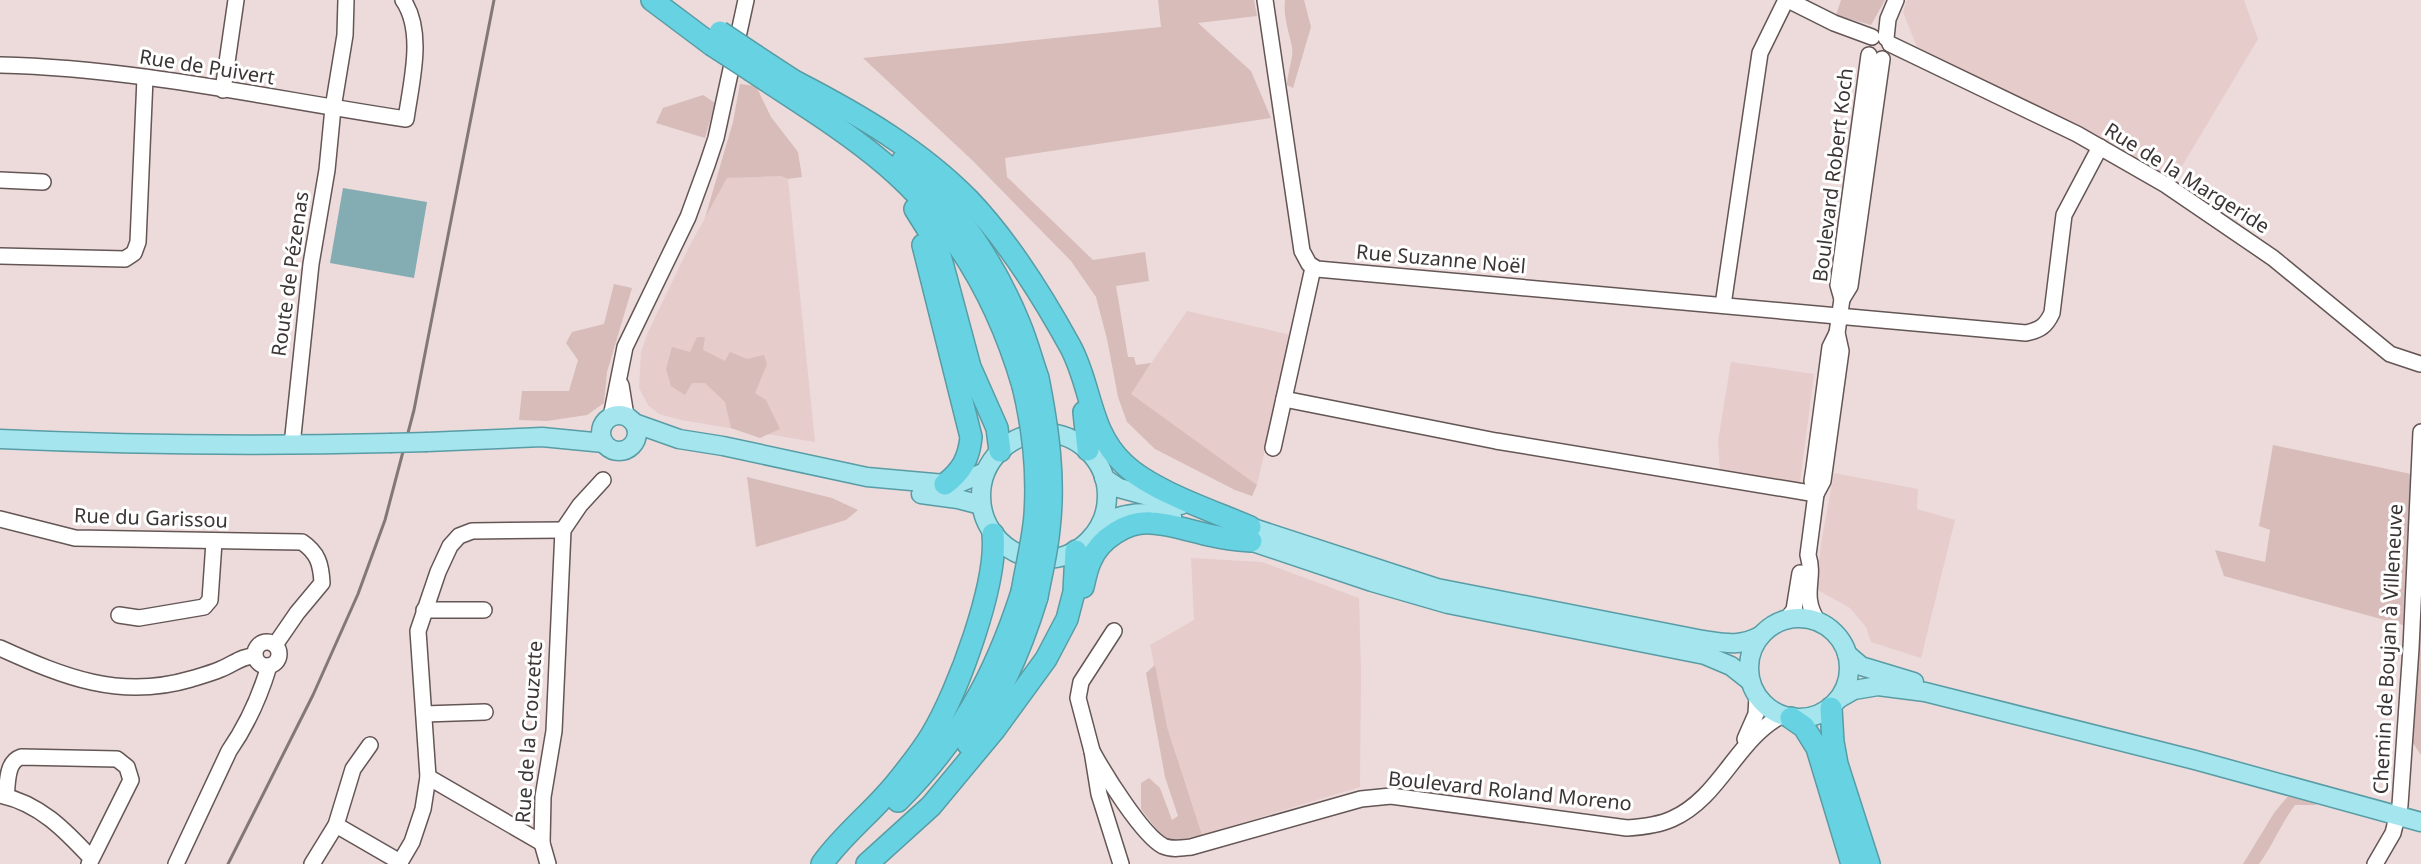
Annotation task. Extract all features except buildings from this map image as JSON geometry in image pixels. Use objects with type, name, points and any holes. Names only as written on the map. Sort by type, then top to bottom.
[{"type":"highway","points":[[652,0],[716,38],[754,64],[860,144],[910,187],[953,237],[972,265],[1030,382],[1048,429],[1052,484],[1049,529],[1029,595],[1014,664],[969,743],[935,784],[854,864]]},
{"type":"highway","points":[[675,0],[716,38]]},
{"type":"highway","points":[[754,64],[796,82],[844,107],[885,133],[969,201],[1026,272],[1071,348],[1097,426],[1113,453],[1140,477],[1250,534]]},
{"type":"highway","points":[[796,82],[909,165],[939,195],[967,229],[993,268],[1021,326],[1030,382]]},
{"type":"highway","points":[[860,144],[906,197],[937,244],[970,367],[997,428],[1000,451]]},
{"type":"highway","points":[[906,197],[926,257],[970,431],[970,450],[967,460],[953,478],[945,484]]},
{"type":"highway","points":[[1044,302],[1067,351],[1077,383],[1083,406],[1088,450]]},
{"type":"highway","points":[[1051,650],[1060,644],[1067,632],[1076,610],[1090,560],[1098,548],[1121,530],[1149,522],[1185,528],[1212,536],[1250,534]]},
{"type":"highway","points":[[822,864],[897,782],[924,747],[941,718],[966,655],[988,589],[994,564],[993,534]]},
{"type":"highway","points":[[867,864],[931,806],[995,729],[1051,650],[1067,619],[1074,592],[1076,551]]},
{"type":"highway","points":[[832,864],[909,789],[960,727],[1000,656],[1029,595]]},
{"type":"highway","points":[[1835,703],[1833,742],[1837,764],[1869,864]]},
{"type":"highway","points":[[1786,717],[1804,727],[1817,748],[1852,864]]},
{"type":"main road","points":[[542,437],[619,420],[679,439],[723,446],[798,464],[867,477],[945,484],[959,483],[985,472]]},
{"type":"main road","points":[[619,420],[637,435],[629,448],[619,451],[609,448],[604,443],[601,434],[619,420]]},
{"type":"main road","points":[[1041,433],[1065,437],[1088,450],[1104,478],[1107,499],[1101,523],[1090,540],[1076,551],[1054,558],[1030,558],[1011,550],[993,534],[986,522],[981,505],[981,489],[985,472],[1000,451],[1018,438],[1041,433]]},
{"type":"main road","points":[[0,439],[77,443],[292,445],[542,437],[604,443]]},
{"type":"main road","points":[[634,443],[679,439]]},
{"type":"main road","points":[[798,464],[832,478],[868,487],[958,499],[981,505]]},
{"type":"main road","points":[[1104,478],[1119,488],[1250,534],[1382,585],[1448,604],[1705,655],[1731,666],[1754,689],[1769,709],[1786,717],[1812,717],[1854,690],[1878,686],[1925,693],[2399,810],[2421,811]]},
{"type":"main road","points":[[1101,523],[1129,513],[1152,513],[1250,534],[1466,595],[1703,640],[1742,644],[1786,620],[1803,618],[1818,622],[1834,633],[1847,654],[1861,666],[2399,810],[2421,822]]},
{"type":"main road","points":[[1754,689],[1749,669],[1751,654],[1760,636]]},
{"type":"main road","points":[[1835,703],[1848,680],[1850,669],[1847,654]]},
{"type":"street","points":[[223,90],[236,0]]},
{"type":"street","name":"Route de Pézenas","points":[[292,445],[311,264],[327,170],[333,108],[345,35],[346,0]]},
{"type":"street","name":"Rue de Puivert","points":[[0,64],[69,68],[145,78],[406,119],[414,56],[413,30],[407,6],[403,0]]},
{"type":"street","points":[[619,420],[620,376],[625,346],[677,241],[698,192],[716,138],[746,0]]},
{"type":"street","points":[[1265,0],[1302,251],[1313,267],[1274,448]]},
{"type":"street","points":[[1723,305],[1760,53],[1787,0],[1879,47]]},
{"type":"street","name":"Boulevard Robert Koch","points":[[1818,622],[1808,595],[1810,562],[1808,555],[1816,495],[1812,481],[1830,347],[1837,333],[1842,299],[1838,285],[1879,47],[1896,0]]},
{"type":"street","name":"Rue de la Margeride","points":[[1879,47],[1912,54],[2100,147],[2166,185],[2273,258],[2390,354],[2420,364]]},
{"type":"street","points":[[0,255],[125,259],[134,253],[138,242],[145,78]]},
{"type":"street","name":"Rue Suzanne Noël","points":[[1313,267],[2026,333],[2040,330],[2048,323],[2052,313],[2064,215],[2100,147]]},
{"type":"street","points":[[0,180],[43,182]]},
{"type":"street","points":[[2421,356],[2421,369]]},
{"type":"street","points":[[1284,399],[1496,441],[1816,495]]},
{"type":"street","name":"Chemin de Boujan à Villeneuve","points":[[2374,864],[2393,833],[2399,810],[2411,648],[2421,432]]},
{"type":"street","points":[[336,825],[399,863],[412,842],[420,820],[428,777],[418,631],[450,546],[459,536],[472,531],[563,530],[580,505],[603,480]]},
{"type":"street","name":"Rue du Garissou","points":[[0,519],[75,538],[302,542],[313,549],[321,564],[322,583],[275,645]]},
{"type":"street","name":"Rue de la Crouzette","points":[[548,864],[542,843],[543,797],[554,731],[563,530]]},
{"type":"street","points":[[119,615],[139,618],[204,607],[210,600],[214,542]]},
{"type":"street","name":"Boulevard Robert Koch","points":[[1786,620],[1794,610],[1802,561],[1808,555]]},
{"type":"street","points":[[424,610],[484,610]]},
{"type":"street","points":[[1114,631],[1081,682],[1078,698],[1092,751],[1100,794],[1122,864]]},
{"type":"street","points":[[176,864],[229,751],[238,738],[262,688],[269,666],[279,656],[275,645],[266,642],[260,644],[256,649],[255,656]]},
{"type":"street","points":[[0,648],[41,667],[83,681],[123,687],[156,686],[188,679],[222,668],[244,656],[255,656],[263,665],[269,666]]},
{"type":"street","name":"Boulevard Roland Moreno","points":[[1735,757],[1753,725],[1754,689]]},
{"type":"street","points":[[424,714],[485,712]]},
{"type":"street","name":"Boulevard Roland Moreno","points":[[1092,751],[1108,782],[1152,836],[1164,846],[1177,849],[1361,799],[1391,796],[1627,828],[1647,826],[1672,819],[1698,803],[1758,731],[1786,717]]},
{"type":"street","points":[[312,864],[336,825],[353,769],[370,745]]},
{"type":"street","points":[[21,757],[117,759],[128,767],[131,780],[90,861],[61,826],[37,809],[3,796],[10,765],[15,759],[21,757]]},
{"type":"street","points":[[428,777],[542,843]]},
{"type":"shaded area","points":[[1158,0],[1254,0],[1257,16],[1198,23],[1251,71],[1271,118],[1005,158],[1007,177],[1093,260],[1145,252],[1149,281],[1116,286],[1128,357],[1134,357],[1136,365],[1151,363],[1131,394],[1257,485],[1252,496],[1235,490],[1155,449],[1127,422],[1118,397],[1096,297],[1071,261],[973,161],[863,58],[1161,27]]},
{"type":"shaded area","points":[[1285,0],[1304,0],[1311,27],[1293,88],[1287,85],[1292,51]]},
{"type":"shaded area","points":[[1841,0],[1885,0],[1871,25],[1836,15]]},
{"type":"shaded area","points":[[1907,0],[2244,0],[2258,39],[2172,183],[2071,124],[1917,47],[1903,12]]},
{"type":"shaded area","points":[[740,84],[756,86],[771,117],[798,152],[802,177],[788,179],[781,176],[727,178],[705,218],[733,122]]},
{"type":"shaded area","points":[[703,95],[715,103],[705,138],[656,123],[663,108]]},
{"type":"shaded area","points":[[781,176],[788,179],[815,442],[681,420],[659,414],[648,405],[639,388],[641,352],[648,332],[690,245],[727,178]]},
{"type":"shaded area","points":[[614,284],[632,288],[607,372],[604,403],[587,415],[547,421],[519,420],[522,391],[569,391],[578,360],[566,343],[572,332],[604,324]]},
{"type":"shaded area","points":[[1187,311],[1291,335],[1257,485],[1130,394]]},
{"type":"shaded area","points":[[697,337],[705,337],[703,350],[725,361],[730,352],[747,359],[764,355],[767,364],[755,393],[766,400],[780,429],[760,438],[731,428],[725,402],[705,383],[692,383],[685,395],[671,386],[666,369],[672,347],[690,352]]},
{"type":"shaded area","points":[[1731,362],[1814,374],[1800,482],[1795,486],[1720,471],[1718,441]]},
{"type":"shaded area","points":[[2273,445],[2411,474],[2403,625],[2224,576],[2215,550],[2265,562],[2270,530],[2259,526]]},
{"type":"shaded area","points":[[1834,473],[1918,489],[1917,509],[1955,520],[1921,658],[1871,642],[1866,627],[1850,608],[1816,589],[1821,544]]},
{"type":"shaded area","points":[[747,477],[832,498],[858,510],[846,520],[756,547]]},
{"type":"shaded area","points":[[2421,538],[2421,755],[2409,737]]},
{"type":"shaded area","points":[[1191,558],[1262,562],[1359,598],[1360,787],[1202,835],[1167,727],[1150,645],[1194,620]]},
{"type":"shaded area","points":[[1155,665],[1167,727],[1202,835],[1173,841],[1161,835],[1141,809],[1141,783],[1149,778],[1160,788],[1172,820],[1178,816],[1165,777],[1146,673]]},
{"type":"shaded area","points":[[2293,790],[2317,805],[2295,805],[2259,864],[2243,864],[2274,813]]},
{"type":"water","points":[[343,188],[427,202],[414,278],[330,263]]},
{"type":"railway","points":[[228,864],[313,695],[358,594],[385,520],[414,410],[494,0]]}]
